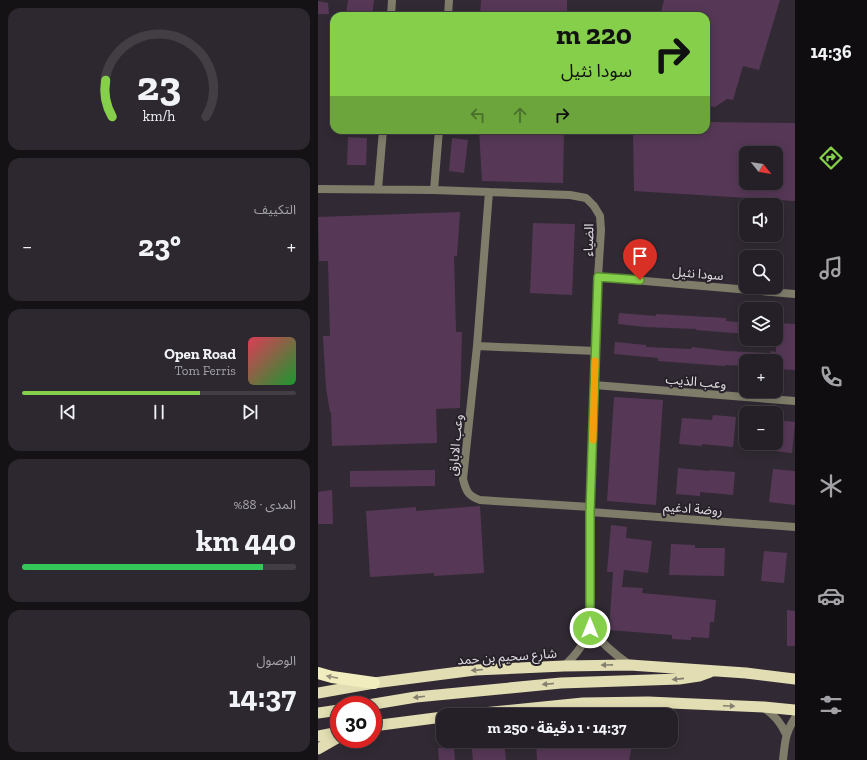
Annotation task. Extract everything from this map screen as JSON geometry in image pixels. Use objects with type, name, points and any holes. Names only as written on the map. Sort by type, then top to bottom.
[{"type":"highway","name":"شارع سحيم بن حمد","points":[[318,693],[374,683],[475,670],[564,666],[630,665],[716,670],[795,679]]},
{"type":"highway","points":[[382,703],[561,683],[679,679],[699,676],[716,670]]},
{"type":"highway","points":[[318,674],[374,683]]},
{"type":"highway","points":[[533,708],[583,703],[648,702],[764,707],[795,710]]},
{"type":"highway","points":[[318,713],[330,711]]},
{"type":"highway","points":[[382,725],[436,718]]},
{"type":"highway","points":[[318,736],[330,734]]},
{"type":"highway","points":[[318,748],[330,742]]},
{"type":"street","points":[[391,12],[392,0]]},
{"type":"street","points":[[448,12],[449,0]]},
{"type":"street","points":[[378,189],[383,134]]},
{"type":"street","points":[[434,190],[439,134]]},
{"type":"street","name":"الضياء","points":[[318,189],[434,190],[570,195],[586,198],[594,206],[600,216],[601,230],[590,510],[590,628],[580,649],[564,666]]},
{"type":"street","name":"وعب الابارق","points":[[489,192],[463,478],[465,487],[469,494],[480,500],[590,510]]},
{"type":"street","name":"سودا نثيل","points":[[598,277],[795,294]]},
{"type":"street","points":[[476,346],[596,351]]},
{"type":"street","name":"وعب الذيب","points":[[594,385],[795,402]]},
{"type":"street","name":"روضة ادغيم","points":[[590,510],[795,527]]},
{"type":"street","points":[[590,628],[607,648],[630,665]]},
{"type":"street","points":[[764,707],[778,719],[786,734]]},
{"type":"street","points":[[783,760],[786,734],[795,718]]},
{"type":"building","points":[[348,0],[374,0],[372,12],[346,12]]},
{"type":"building","points":[[481,0],[567,0],[567,12],[480,12]]},
{"type":"building","points":[[664,0],[780,0],[759,70],[743,66],[733,100],[727,99],[715,107],[710,106],[710,12],[661,12]]},
{"type":"building","points":[[318,1],[328,3],[329,14],[318,14]]},
{"type":"building","points":[[710,122],[795,123],[795,201],[783,200],[783,198],[747,198],[634,191],[633,134],[710,134]]},
{"type":"building","points":[[479,134],[564,134],[563,183],[482,181]]},
{"type":"building","points":[[348,137],[367,138],[366,165],[347,165]]},
{"type":"building","points":[[452,138],[468,140],[464,173],[449,171]]},
{"type":"building","points":[[460,212],[457,256],[454,256],[456,332],[462,332],[460,408],[436,409],[437,443],[332,446],[331,412],[326,388],[323,336],[330,336],[328,261],[319,261],[318,217]]},
{"type":"building","points":[[533,223],[575,224],[572,295],[530,293]]},
{"type":"building","points":[[619,313],[656,316],[656,314],[726,318],[726,321],[739,322],[739,333],[696,329],[646,327],[618,324]]},
{"type":"building","points":[[783,323],[795,324],[795,370],[783,369],[783,354],[739,354],[739,366],[725,366],[658,361],[658,358],[614,354],[615,342],[646,345],[646,347],[691,349],[692,347],[726,351],[776,352],[776,346],[783,346]]},
{"type":"building","points":[[614,397],[663,400],[656,505],[607,501]]},
{"type":"building","points":[[713,415],[736,417],[733,447],[702,444],[702,446],[679,444],[682,418],[712,420]]},
{"type":"building","points":[[783,421],[795,422],[792,453],[773,451],[783,450]]},
{"type":"building","points":[[678,468],[735,472],[733,495],[700,492],[700,496],[676,494]]},
{"type":"building","points":[[773,469],[795,471],[795,505],[769,502]]},
{"type":"building","points":[[435,470],[435,486],[350,487],[350,471]]},
{"type":"building","points":[[332,490],[333,524],[318,524],[318,492]]},
{"type":"building","points":[[480,506],[484,573],[434,576],[434,573],[370,577],[366,511],[416,507],[416,511]]},
{"type":"building","points":[[611,525],[627,527],[626,538],[652,541],[648,573],[624,570],[622,587],[643,588],[642,593],[716,600],[714,622],[710,622],[709,638],[691,637],[691,640],[672,639],[672,635],[609,630],[613,572],[607,572]]},
{"type":"building","points":[[671,544],[695,545],[695,548],[725,548],[724,576],[669,575]]},
{"type":"building","points":[[764,551],[787,553],[784,583],[761,581]]},
{"type":"building","points":[[787,610],[795,611],[795,646],[787,646]]},
{"type":"building","points":[[438,748],[454,748],[455,760],[439,760]]},
{"type":"building","points":[[472,748],[505,748],[506,760],[473,760]]},
{"type":"building","points":[[536,748],[632,748],[629,760],[537,760]]},
{"type":"slow traffic","points":[[593,440],[595,361]]},
{"type":"route","points":[[590,628],[590,512],[598,277],[640,280]]}]
